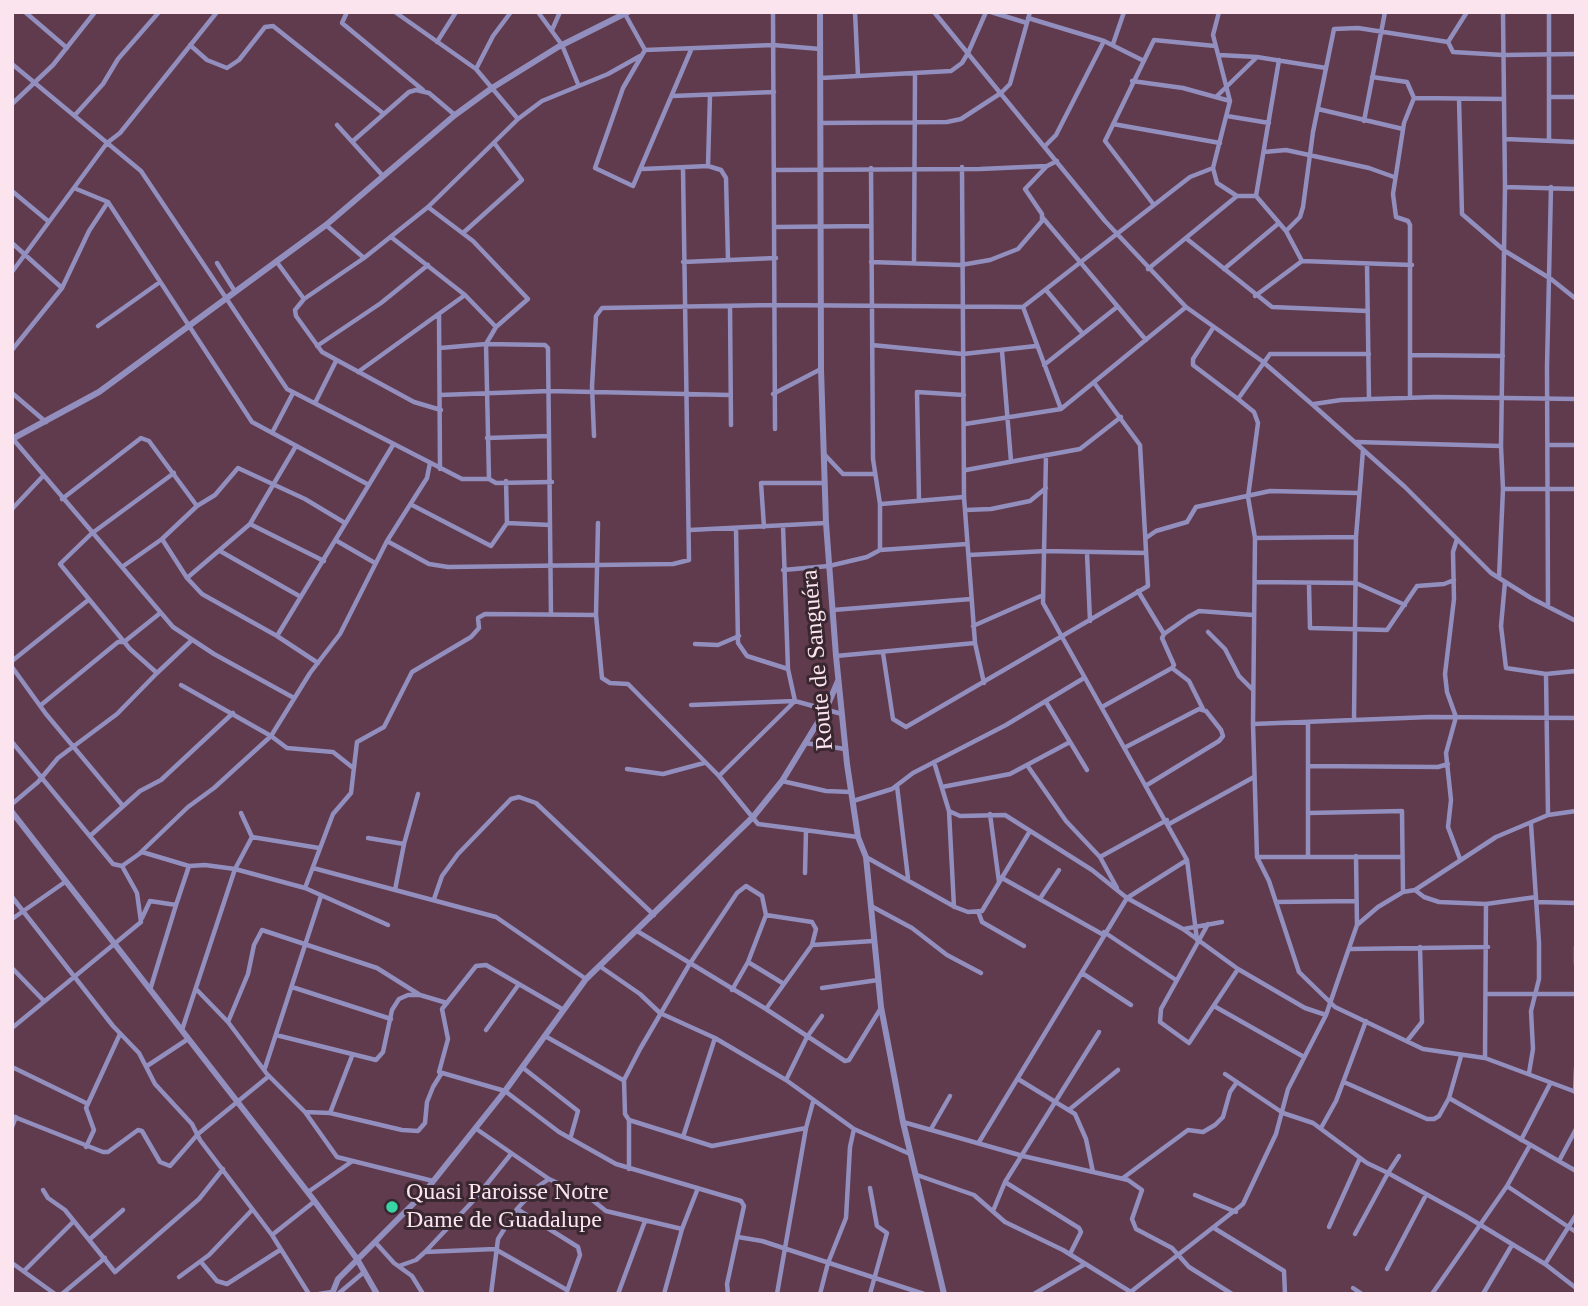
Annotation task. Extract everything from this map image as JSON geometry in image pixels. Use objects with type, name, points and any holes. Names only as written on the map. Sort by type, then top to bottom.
[{"type":"street","points":[[25,12],[67,48]]},
{"type":"street","points":[[13,105],[67,48],[95,12]]},
{"type":"street","points":[[75,115],[103,84],[118,59],[159,12]]},
{"type":"street","points":[[12,272],[107,143],[120,133],[217,12]]},
{"type":"street","points":[[347,12],[342,23],[455,115]]},
{"type":"street","points":[[437,42],[456,12]]},
{"type":"street","points":[[476,69],[493,36],[511,12]]},
{"type":"street","points":[[538,12],[562,45],[578,84]]},
{"type":"street","points":[[552,30],[560,12]]},
{"type":"street","points":[[610,22],[612,12]]},
{"type":"street","points":[[773,12],[775,429]]},
{"type":"street","name":"Route de Sanguéra","points":[[820,12],[821,369],[826,523],[838,680],[858,837],[866,857],[881,1007],[903,1122],[944,1294]]},
{"type":"street","points":[[855,12],[858,76]]},
{"type":"street","points":[[934,12],[1118,235],[1186,307],[1262,361],[1356,442],[1499,578],[1576,621]]},
{"type":"street","points":[[821,78],[951,71],[962,63],[968,53],[986,12]]},
{"type":"street","points":[[991,12],[1028,18],[1104,41],[1142,60]]},
{"type":"street","points":[[1113,44],[1124,12]]},
{"type":"street","points":[[1219,12],[1213,31],[1214,46],[1219,55],[1230,101],[1213,168],[1217,183],[1237,196],[1256,197],[1286,231],[1301,261]]},
{"type":"street","points":[[1364,121],[1385,12]]},
{"type":"street","points":[[1448,42],[1467,12]]},
{"type":"street","points":[[1499,578],[1503,489],[1501,446],[1504,400],[1506,187],[1503,12]]},
{"type":"street","points":[[1549,12],[1549,141]]},
{"type":"street","points":[[294,698],[192,640],[159,614],[13,439],[99,392],[234,290],[326,225],[455,115],[492,88],[562,45],[627,13],[645,50]]},
{"type":"street","points":[[398,14],[476,69],[518,119]]},
{"type":"street","points":[[820,123],[955,121],[1001,93],[1011,82],[1028,18]]},
{"type":"street","points":[[190,45],[207,60],[227,68],[239,60],[265,27],[272,26],[384,114]]},
{"type":"street","points":[[1286,231],[1300,217],[1304,207],[1309,155],[1336,27],[1448,42]]},
{"type":"street","points":[[1154,205],[1105,141],[1154,40],[1214,46]]},
{"type":"street","points":[[1045,146],[1056,135],[1104,41]]},
{"type":"street","points":[[1448,42],[1453,52],[1503,55],[1576,54]]},
{"type":"street","points":[[645,50],[773,45],[820,49]]},
{"type":"street","points":[[645,50],[623,88],[594,168],[633,186],[643,169],[691,50]]},
{"type":"street","points":[[1219,55],[1257,57],[1326,68]]},
{"type":"street","points":[[441,411],[414,402],[336,361],[317,346],[296,316],[297,306],[364,258],[428,207],[518,119],[550,96],[608,74],[640,56]]},
{"type":"street","points":[[1217,96],[1226,84],[1257,57]]},
{"type":"street","points":[[1256,197],[1279,60]]},
{"type":"street","points":[[12,64],[141,172],[227,296],[272,370],[293,393],[462,479],[489,479],[496,483],[552,482]]},
{"type":"street","points":[[914,263],[915,75]]},
{"type":"street","points":[[1372,77],[1408,82],[1414,98],[1403,129],[1394,177],[1396,217],[1410,222],[1413,265],[1410,397]]},
{"type":"street","points":[[1132,81],[1217,96],[1230,101]]},
{"type":"street","points":[[353,141],[409,92],[424,90]]},
{"type":"street","points":[[672,96],[774,92]]},
{"type":"street","points":[[708,166],[710,95]]},
{"type":"street","points":[[1550,97],[1576,97]]},
{"type":"street","points":[[1414,98],[1504,99]]},
{"type":"street","points":[[1459,99],[1461,212],[1504,251],[1551,279],[1576,299]]},
{"type":"street","points":[[1318,109],[1403,129]]},
{"type":"street","points":[[1227,116],[1269,123]]},
{"type":"street","points":[[1113,124],[1220,142]]},
{"type":"street","points":[[337,125],[383,177]]},
{"type":"street","points":[[1505,139],[1576,142]]},
{"type":"street","points":[[463,233],[522,180],[521,174],[495,144]]},
{"type":"street","points":[[1264,152],[1286,150],[1369,168],[1394,177]]},
{"type":"street","points":[[1057,161],[1047,166],[1025,188],[1043,218],[1146,340]]},
{"type":"street","points":[[643,169],[708,166],[718,168],[726,178],[728,259]]},
{"type":"street","points":[[775,170],[1047,166]]},
{"type":"street","points":[[962,167],[961,265],[966,470],[964,497],[973,626],[984,683]]},
{"type":"street","points":[[871,168],[874,474],[880,504],[880,550]]},
{"type":"street","points":[[594,436],[592,392],[599,310],[774,305],[1023,307],[1190,177],[1213,168]]},
{"type":"street","points":[[387,541],[437,566],[492,569],[596,563],[636,565],[687,562],[690,559],[683,169]]},
{"type":"street","points":[[1506,187],[1576,190]]},
{"type":"street","points":[[1548,606],[1551,187]]},
{"type":"street","points":[[74,188],[108,202],[252,422],[369,485]]},
{"type":"street","points":[[12,191],[48,221]]},
{"type":"street","points":[[1148,269],[1237,196]]},
{"type":"street","points":[[12,350],[62,288],[89,231],[108,202]]},
{"type":"street","points":[[428,207],[463,233],[528,297],[528,300],[496,327],[486,344],[489,479]]},
{"type":"street","points":[[870,262],[961,265],[990,260],[1018,248],[1043,218]]},
{"type":"street","points":[[1224,269],[1279,223]]},
{"type":"street","points":[[326,225],[364,258]]},
{"type":"street","points":[[775,227],[870,226]]},
{"type":"street","points":[[391,237],[465,295],[496,327]]},
{"type":"street","points":[[1187,239],[1255,296],[1277,308],[1368,311]]},
{"type":"street","points":[[12,243],[62,288]]},
{"type":"street","points":[[683,262],[776,258]]},
{"type":"street","points":[[276,261],[304,299]]},
{"type":"street","points":[[1255,296],[1301,261],[1413,265]]},
{"type":"street","points":[[217,263],[234,290]]},
{"type":"street","points":[[1367,264],[1369,400]]},
{"type":"street","points":[[317,346],[381,303],[428,265]]},
{"type":"street","points":[[98,326],[160,282]]},
{"type":"street","points":[[1045,290],[1083,334]]},
{"type":"street","points":[[358,372],[465,295]]},
{"type":"street","points":[[730,306],[731,425]]},
{"type":"street","points":[[1023,307],[1060,409]]},
{"type":"street","points":[[1044,365],[1117,307]]},
{"type":"street","points":[[965,424],[1006,420],[1060,409],[1095,384],[1186,307]]},
{"type":"street","points":[[439,315],[440,469]]},
{"type":"street","points":[[1213,328],[1193,359],[1193,365],[1254,412],[1258,424],[1248,497],[1255,538],[1253,724],[1257,857],[1276,902],[1299,972],[1335,1007],[1423,1049],[1485,1058],[1575,1092],[1576,1068]]},
{"type":"street","points":[[440,348],[486,344],[548,347],[552,482],[551,615]]},
{"type":"street","points":[[872,345],[963,354],[1036,346]]},
{"type":"street","points":[[1002,351],[1011,461]]},
{"type":"street","points":[[1238,399],[1262,361],[1275,353],[1369,354]]},
{"type":"street","points":[[1412,355],[1503,356]]},
{"type":"street","points":[[315,404],[336,361]]},
{"type":"street","points":[[773,394],[821,369]]},
{"type":"street","points":[[883,653],[892,719],[906,727],[1149,585],[1140,445],[1095,384]]},
{"type":"street","points":[[440,395],[549,391],[730,395]]},
{"type":"street","points":[[919,500],[917,391],[964,395]]},
{"type":"street","points":[[12,393],[46,422]]},
{"type":"street","points":[[272,433],[293,393]]},
{"type":"street","points":[[1313,405],[1331,401],[1410,397],[1576,399]]},
{"type":"street","points":[[966,470],[1080,449],[1121,417]]},
{"type":"street","points":[[487,438],[549,436]]},
{"type":"street","points":[[62,499],[141,438],[149,442],[197,506]]},
{"type":"street","points":[[1356,442],[1501,446]]},
{"type":"street","points":[[277,636],[393,445]]},
{"type":"street","points":[[1549,445],[1576,445]]},
{"type":"street","points":[[187,578],[250,524],[296,446]]},
{"type":"street","points":[[1354,721],[1357,493],[1363,449]]},
{"type":"street","points":[[824,454],[844,474],[874,474]]},
{"type":"street","points":[[1046,455],[1046,551],[1041,596],[1187,860],[1198,941]]},
{"type":"street","points":[[12,743],[113,864],[122,866],[139,854],[177,816],[214,788],[271,736],[294,698],[340,634],[387,541],[427,478],[430,463]]},
{"type":"street","points":[[122,567],[162,539],[197,506],[215,495],[238,468],[345,523]]},
{"type":"street","points":[[157,673],[124,642],[60,564],[91,534],[174,473]]},
{"type":"street","points":[[12,509],[43,476]]},
{"type":"street","points":[[412,505],[491,546],[507,523],[506,481]]},
{"type":"street","points":[[764,527],[761,483],[825,483]]},
{"type":"street","points":[[966,510],[991,509],[1030,501],[1046,488]]},
{"type":"street","points":[[1503,489],[1576,489]]},
{"type":"street","points":[[1146,539],[1156,531],[1187,522],[1196,508],[1269,491],[1357,493]]},
{"type":"street","points":[[880,504],[964,497]]},
{"type":"street","points":[[507,523],[550,525]]},
{"type":"street","points":[[598,523],[596,615],[602,678],[610,683],[628,684],[719,776],[758,824],[858,837]]},
{"type":"street","points":[[690,530],[826,523]]},
{"type":"street","points":[[250,524],[324,561]]},
{"type":"street","points":[[783,526],[788,669],[795,701]]},
{"type":"street","points":[[736,529],[738,643],[747,656],[788,669]]},
{"type":"street","points":[[1255,538],[1356,537]]},
{"type":"street","points":[[162,539],[187,578],[202,594],[277,636],[318,663]]},
{"type":"street","points":[[1457,539],[1453,547],[1454,580],[1445,674],[1447,692],[1455,717],[1447,747],[1451,800],[1448,827],[1460,859]]},
{"type":"street","points":[[337,541],[375,564]]},
{"type":"street","points":[[783,570],[829,566],[867,557],[880,550],[967,544]]},
{"type":"street","points":[[220,551],[300,597]]},
{"type":"street","points":[[969,555],[1046,551],[1147,553]]},
{"type":"street","points":[[1087,553],[1090,621]]},
{"type":"street","points":[[1309,584],[1310,628],[1387,630],[1417,586],[1444,584],[1454,580]]},
{"type":"street","points":[[1255,582],[1356,583],[1405,605]]},
{"type":"street","points":[[1505,582],[1501,626],[1504,665],[1516,672],[1546,674],[1576,671]]},
{"type":"street","points":[[1138,591],[1164,634]]},
{"type":"street","points":[[973,626],[1041,596]]},
{"type":"street","points":[[833,610],[971,600]]},
{"type":"street","points":[[12,661],[88,601]]},
{"type":"street","points":[[1102,707],[1172,668],[1174,664],[1162,642],[1164,634],[1199,611],[1253,615]]},
{"type":"street","points":[[41,705],[118,642],[124,642],[159,614]]},
{"type":"street","points":[[305,888],[336,809],[351,793],[357,742],[384,727],[412,672],[476,633],[481,615],[596,615]]},
{"type":"street","points":[[1208,632],[1225,649],[1239,676],[1253,690]]},
{"type":"street","points":[[695,644],[718,645],[739,636]]},
{"type":"street","points":[[12,804],[42,778],[55,760],[117,714],[192,640]]},
{"type":"street","points":[[836,656],[975,643]]},
{"type":"street","points":[[12,667],[123,806]]},
{"type":"street","points":[[1147,785],[1222,739],[1221,730],[1203,709],[1189,681],[1172,668]]},
{"type":"street","points":[[1546,674],[1548,815]]},
{"type":"street","points":[[853,801],[897,785],[1084,678]]},
{"type":"street","points":[[334,1293],[338,1279],[433,1181],[505,1091],[586,979],[753,817],[782,781],[826,709],[838,680]]},
{"type":"street","points":[[181,685],[233,713],[291,750],[335,752],[352,767]]},
{"type":"street","points":[[719,776],[795,701]]},
{"type":"street","points":[[691,705],[795,701],[842,714]]},
{"type":"street","points":[[1046,702],[1087,770]]},
{"type":"street","points":[[1124,748],[1203,709]]},
{"type":"street","points":[[90,835],[139,791],[161,780],[233,713]]},
{"type":"street","points":[[1253,724],[1455,717],[1576,718]]},
{"type":"street","points":[[1308,723],[1308,855]]},
{"type":"street","points":[[942,787],[1010,774],[1070,742]]},
{"type":"street","points":[[805,743],[845,749]]},
{"type":"street","points":[[934,762],[950,811],[954,907]]},
{"type":"street","points":[[627,769],[663,774],[705,763]]},
{"type":"street","points":[[1309,766],[1438,767],[1448,764]]},
{"type":"street","points":[[1027,765],[1066,821],[1102,859],[1119,892]]},
{"type":"street","points":[[1092,870],[1098,869],[1102,859],[1254,777]]},
{"type":"street","points":[[782,781],[826,791],[852,792]]},
{"type":"street","points":[[897,785],[908,878]]},
{"type":"street","points":[[395,890],[418,794]]},
{"type":"street","points":[[434,899],[446,869],[510,799],[519,797],[536,803],[654,915]]},
{"type":"street","points":[[950,811],[960,816],[1005,815],[1092,870],[1127,898],[1183,929],[1238,969],[1305,1008],[1326,1015]]},
{"type":"street","points":[[1309,813],[1402,811],[1402,892]]},
{"type":"street","points":[[1357,925],[1402,892],[1415,890],[1496,837],[1548,815],[1576,811]]},
{"type":"street","points":[[12,812],[315,1201],[357,1259],[377,1294]]},
{"type":"street","points":[[241,813],[252,837]]},
{"type":"street","points":[[990,814],[1001,880]]},
{"type":"street","points":[[1529,1073],[1533,1049],[1531,1011],[1536,993],[1539,943],[1531,824]]},
{"type":"street","points":[[805,873],[806,830]]},
{"type":"street","points":[[866,857],[908,878],[954,907],[985,910],[1030,831]]},
{"type":"street","points":[[252,837],[319,848]]},
{"type":"street","points":[[181,1031],[235,869],[252,837]]},
{"type":"street","points":[[369,838],[404,844]]},
{"type":"street","points":[[139,854],[189,866],[235,869],[305,888],[388,925]]},
{"type":"street","points":[[917,1175],[960,1187],[1005,1222],[1070,1254],[1131,1293],[1243,1204],[1283,1113],[1287,1089],[1326,1015],[1351,949],[1357,925],[1356,855]]},
{"type":"street","points":[[1257,857],[1401,857]]},
{"type":"street","points":[[979,1142],[1082,973],[1103,933],[1127,898],[1153,878],[1187,860]]},
{"type":"street","points":[[122,866],[138,900],[142,919]]},
{"type":"street","points":[[150,990],[189,866]]},
{"type":"street","points":[[313,868],[434,899],[502,920],[586,979]]},
{"type":"street","points":[[1041,897],[1059,870]]},
{"type":"street","points":[[1001,880],[1041,897],[1177,980]]},
{"type":"street","points":[[12,919],[65,881]]},
{"type":"street","points":[[629,1169],[629,1120],[623,1108],[624,1080],[689,965],[743,887],[748,886],[762,896],[766,915],[748,962],[732,990]]},
{"type":"street","points":[[1415,890],[1424,897],[1439,902],[1486,904],[1536,900],[1576,903]]},
{"type":"street","points":[[264,1069],[321,896]]},
{"type":"street","points":[[12,897],[147,1066],[155,1084],[192,1124],[272,1235],[309,1294]]},
{"type":"street","points":[[138,900],[176,905]]},
{"type":"street","points":[[12,1028],[142,919],[150,901]]},
{"type":"street","points":[[1276,902],[1356,901]]},
{"type":"street","points":[[1485,1058],[1488,994],[1486,904]]},
{"type":"street","points":[[870,905],[912,928],[947,955],[981,973]]},
{"type":"street","points":[[978,911],[982,922],[1024,946]]},
{"type":"street","points":[[766,915],[812,922],[816,929],[812,945],[766,1009]]},
{"type":"street","points":[[1183,929],[1197,924],[1222,922]]},
{"type":"street","points":[[1208,924],[1161,1009],[1160,1022],[1189,1043],[1238,969]]},
{"type":"street","points":[[228,1021],[248,974],[259,931],[277,934],[304,946],[377,968],[420,995],[447,1003]]},
{"type":"street","points":[[637,931],[847,1061],[881,1007]]},
{"type":"street","points":[[812,945],[873,941]]},
{"type":"street","points":[[1408,1041],[1420,1027],[1423,1016],[1419,975],[1420,947]]},
{"type":"street","points":[[1351,949],[1488,947]]},
{"type":"street","points":[[1576,947],[1576,964]]},
{"type":"street","points":[[748,962],[784,984]]},
{"type":"street","points":[[562,1009],[486,965],[478,965],[441,1013],[448,1034],[438,1069],[441,1074],[505,1091],[559,1132],[629,1169],[741,1201],[744,1206],[727,1284],[728,1294]]},
{"type":"street","points":[[601,967],[640,994],[660,1013],[715,1038],[786,1080],[854,1129],[911,1155]]},
{"type":"street","points":[[12,968],[44,1002]]},
{"type":"street","points":[[1082,973],[1131,1006]]},
{"type":"street","points":[[822,988],[878,980]]},
{"type":"street","points":[[486,1030],[519,984]]},
{"type":"street","points":[[292,987],[391,1019]]},
{"type":"street","points":[[196,989],[228,1021],[269,1076],[305,1112],[337,1157],[433,1181]]},
{"type":"street","points":[[1488,994],[1576,994]]},
{"type":"street","points":[[276,1035],[352,1056],[370,1060],[379,1058],[383,1052],[394,1005],[408,995],[420,995]]},
{"type":"street","points":[[1214,1006],[1305,1057]]},
{"type":"street","points":[[786,1080],[807,1037],[822,1016]]},
{"type":"street","points":[[1321,1128],[1344,1082],[1366,1021]]},
{"type":"street","points":[[993,1211],[1005,1182],[1100,1032]]},
{"type":"street","points":[[86,1147],[94,1130],[86,1114],[88,1104],[120,1034]]},
{"type":"street","points":[[545,1036],[624,1080]]},
{"type":"street","points":[[683,1137],[715,1038]]},
{"type":"street","points":[[147,1066],[188,1039]]},
{"type":"street","points":[[330,1113],[352,1056]]},
{"type":"street","points":[[1344,1082],[1427,1119],[1439,1116],[1449,1098],[1461,1056]]},
{"type":"street","points":[[12,1067],[88,1104]]},
{"type":"street","points":[[521,1067],[578,1111],[571,1136]]},
{"type":"street","points":[[1070,1109],[1118,1070]]},
{"type":"street","points":[[305,1112],[330,1113],[402,1130],[418,1131],[425,1123],[427,1101],[441,1074]]},
{"type":"street","points":[[1225,1074],[1283,1113],[1321,1128],[1360,1158],[1545,1264],[1576,1288]]},
{"type":"street","points":[[12,1127],[14,1116],[86,1147],[108,1152],[138,1130],[142,1131],[160,1162],[170,1166],[198,1134],[269,1076]]},
{"type":"street","points":[[1018,1079],[1070,1109],[1086,1139],[1093,1172]]},
{"type":"street","points":[[1123,1178],[1188,1130],[1203,1132],[1215,1125],[1223,1117],[1230,1092],[1237,1082]]},
{"type":"street","points":[[1521,1140],[1550,1084]]},
{"type":"street","points":[[932,1129],[950,1096]]},
{"type":"street","points":[[1449,1098],[1576,1171]]},
{"type":"street","points":[[777,1294],[806,1128],[814,1102]]},
{"type":"street","points":[[629,1120],[712,1146],[806,1128]]},
{"type":"street","points":[[903,1122],[1023,1156],[1123,1178],[1142,1190],[1132,1219],[1136,1229],[1172,1248],[1196,1272],[1232,1294]]},
{"type":"street","points":[[475,1128],[549,1179],[591,1199],[606,1211],[682,1229]]},
{"type":"street","points":[[820,1294],[828,1263],[846,1218],[850,1147],[854,1129]]},
{"type":"street","points":[[1559,1161],[1576,1129]]},
{"type":"street","points":[[1432,1294],[1507,1185],[1530,1145]]},
{"type":"street","points":[[399,1266],[416,1260],[425,1252],[493,1179],[511,1154]]},
{"type":"street","points":[[1355,1234],[1399,1156]]},
{"type":"street","points":[[1329,1227],[1360,1158]]},
{"type":"street","points":[[307,1192],[351,1162]]},
{"type":"street","points":[[43,1190],[90,1239],[113,1271],[117,1272],[199,1199],[223,1168]]},
{"type":"street","points":[[491,1294],[498,1240],[517,1209],[537,1187],[549,1179]]},
{"type":"street","points":[[1005,1182],[1079,1228],[1081,1232],[1070,1254]]},
{"type":"street","points":[[1507,1185],[1576,1232]]},
{"type":"street","points":[[664,1294],[682,1229],[698,1188]]},
{"type":"street","points":[[870,1188],[877,1226],[887,1233],[870,1294]]},
{"type":"street","points":[[1195,1195],[1236,1212]]},
{"type":"street","points":[[1387,1269],[1426,1195]]},
{"type":"street","points":[[272,1235],[315,1201]]},
{"type":"street","points":[[425,1252],[495,1249],[567,1292],[580,1255],[578,1247],[517,1209]]},
{"type":"street","points":[[90,1239],[123,1210]]},
{"type":"street","points":[[179,1277],[201,1262],[239,1227],[252,1210]]},
{"type":"street","points":[[1545,1264],[1576,1215]]},
{"type":"street","points":[[618,1294],[645,1221]]},
{"type":"street","points":[[24,1271],[73,1222]]},
{"type":"street","points":[[1214,1228],[1284,1271],[1285,1294]]},
{"type":"street","points":[[738,1237],[762,1241],[923,1294]]},
{"type":"street","points":[[375,1241],[412,1276],[423,1294]]},
{"type":"street","points":[[1493,1294],[1484,1291],[1512,1245]]},
{"type":"street","points":[[201,1262],[217,1281],[227,1284],[280,1250]]},
{"type":"street","points":[[62,1294],[104,1258]]},
{"type":"street","points":[[12,1263],[55,1294]]},
{"type":"street","points":[[1034,1294],[1085,1265]]},
{"type":"street","points":[[319,1294],[348,1291],[364,1272]]},
{"type":"street","points":[[1353,1288],[1362,1294]]},
{"type":"place","name":"Quasi Paroisse Notre Dame de Guadalupe","points":[[392,1207]]}]
